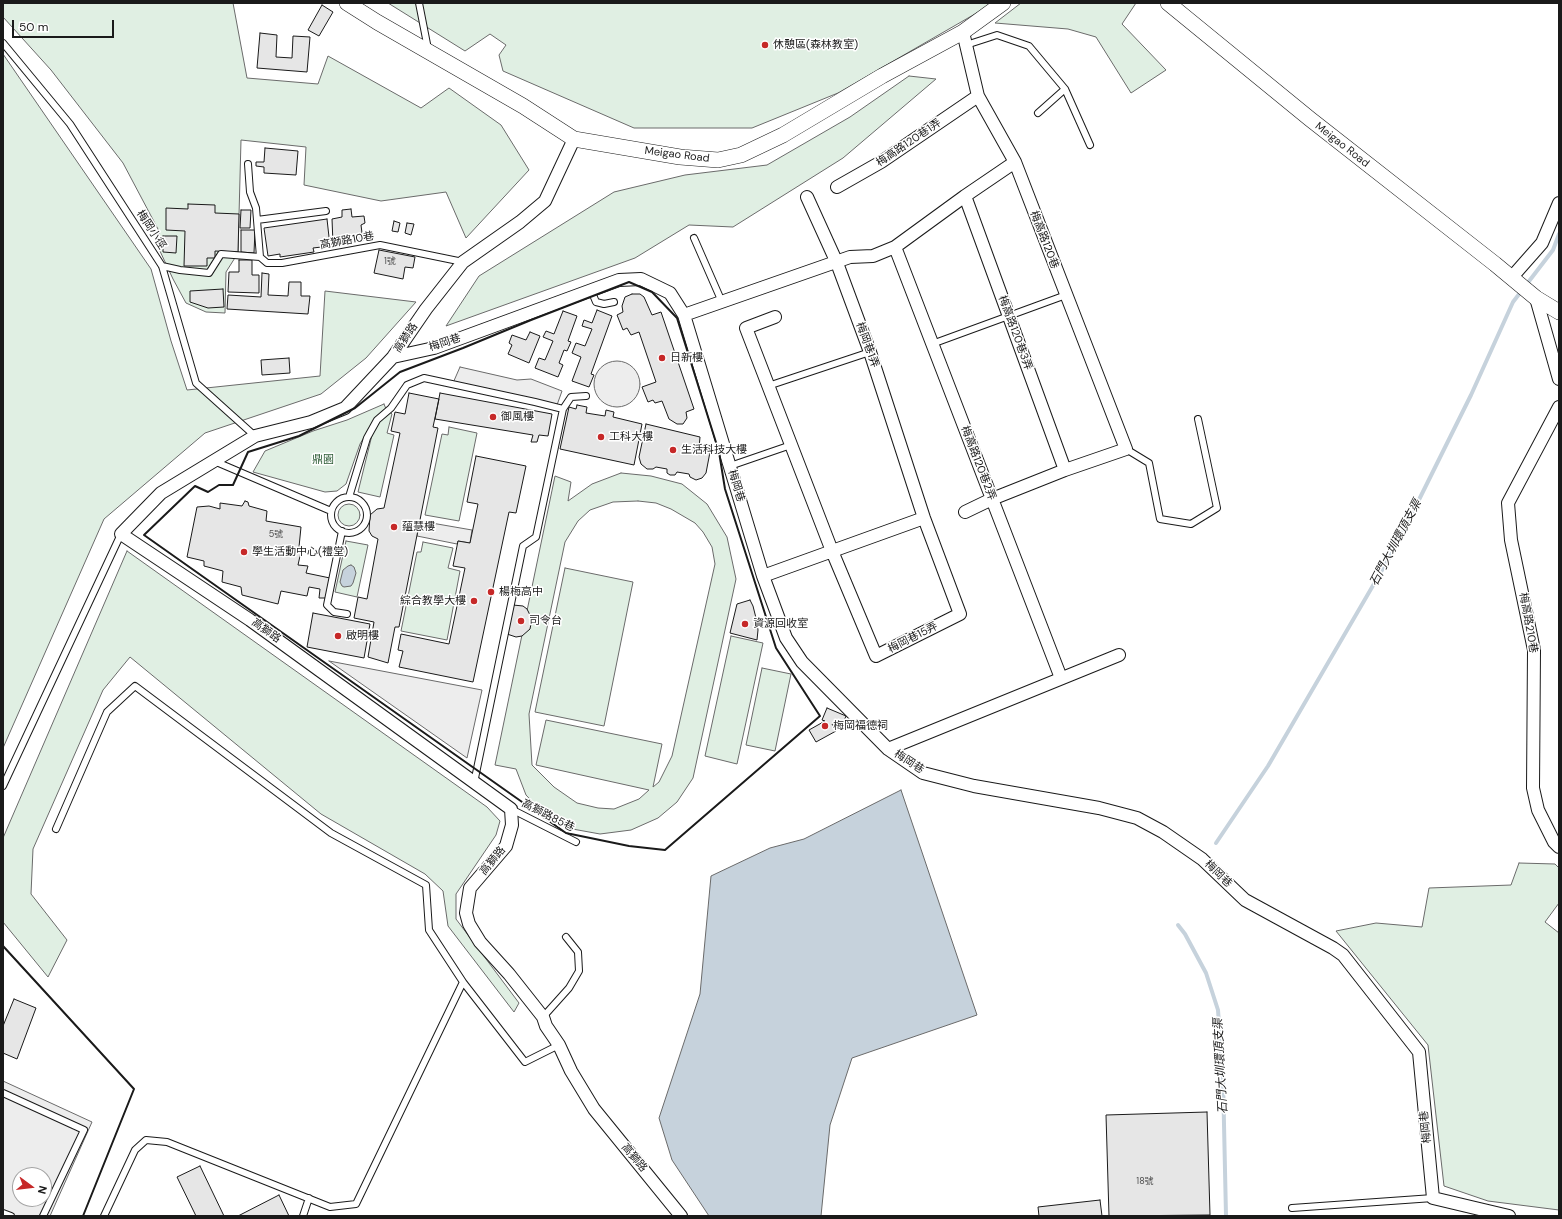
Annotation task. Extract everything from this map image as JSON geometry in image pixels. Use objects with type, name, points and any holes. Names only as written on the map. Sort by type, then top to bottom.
[{"type":"street","name":"Meigao Road","points":[[348,3],[428,52],[523,106],[574,139],[680,157],[718,160],[741,155],[783,135],[882,76],[964,39],[1003,3]]},
{"type":"street","name":"Meigao Road","points":[[1168,3],[1310,119],[1524,288],[1559,312]]},
{"type":"street","name":"梅高路120巷","points":[[964,39],[978,96],[1015,162],[1126,449]]},
{"type":"street","name":"梅高路120巷1弄","points":[[837,187],[882,162],[978,96]]},
{"type":"street","name":"高獅路","points":[[574,139],[545,201],[520,222],[463,262],[426,309],[394,357],[345,408],[311,422],[255,436],[161,494],[122,534],[250,620],[511,809],[512,825],[506,846],[470,888],[466,913],[469,924],[480,942],[509,974],[543,1017],[546,1026],[559,1045],[571,1071],[594,1109],[677,1214]]},
{"type":"street","points":[[684,314],[837,263],[850,257],[873,256],[895,247],[1015,162]]},
{"type":"street","name":"梅高路120巷3弄","points":[[965,196],[1065,470]]},
{"type":"street","name":"梅岡巷1弄","points":[[807,197],[837,263],[870,352],[895,428]]},
{"type":"street","points":[[1559,204],[1524,288],[1559,379]]},
{"type":"street","name":"梅高路120巷2弄","points":[[895,247],[1061,678]]},
{"type":"street","name":"梅岡巷","points":[[394,357],[434,348],[619,280],[641,279],[670,293],[684,314],[763,576],[786,638],[802,662],[888,749],[923,773],[974,786],[1099,808],[1137,818],[1163,832],[1202,859],[1245,900],[1333,948],[1343,955],[1418,1052],[1433,1198]]},
{"type":"street","name":"梅岡巷15弄","points":[[775,317],[746,328],[832,551],[876,656],[960,614],[924,518],[895,428]]},
{"type":"street","name":"梅高路210巷","points":[[1559,407],[1508,504],[1511,540],[1534,650],[1533,788],[1538,810],[1554,842],[1559,846]]},
{"type":"street","points":[[965,512],[992,499],[1065,470],[1126,449]]},
{"type":"street","points":[[763,576],[924,518]]},
{"type":"street","points":[[888,749],[1119,655]]},
{"type":"street","points":[[1433,1198],[1509,1216]]},
{"type":"lane","points":[[419,3],[428,52]]},
{"type":"lane","points":[[964,39],[997,35],[1029,46],[1065,89],[1090,145]]},
{"type":"lane","name":"梅岡小徑","points":[[3,43],[70,124],[162,266],[196,383],[255,436]]},
{"type":"lane","points":[[1038,114],[1065,89]]},
{"type":"lane","points":[[248,164],[250,192],[256,208],[260,257]]},
{"type":"lane","points":[[257,220],[326,212]]},
{"type":"lane","points":[[694,238],[722,302]]},
{"type":"lane","name":"高獅路10巷","points":[[162,266],[180,270],[209,273],[221,254],[260,257],[267,263],[282,263],[380,245],[463,262]]},
{"type":"lane","points":[[591,290],[596,302],[604,304],[614,302]]},
{"type":"lane","points":[[932,344],[1066,295]]},
{"type":"lane","points":[[768,386],[870,352]]},
{"type":"lane","points":[[350,497],[367,438],[377,420],[390,408],[406,385],[424,378],[562,409]]},
{"type":"lane","points":[[474,783],[523,546],[536,537],[562,409],[571,397],[586,396]]},
{"type":"lane","points":[[1126,449],[1149,463],[1160,519],[1192,524],[1217,508],[1198,419]]},
{"type":"lane","points":[[730,466],[791,444]]},
{"type":"lane","points":[[214,461],[331,511]]},
{"type":"lane","points":[[350,497],[360,501],[364,505],[366,516],[362,526],[358,530],[353,532],[342,531],[338,529],[332,521],[331,511],[336,502],[340,499],[350,497]]},
{"type":"lane","points":[[342,531],[327,604],[334,612],[347,614]]},
{"type":"lane","points":[[3,786],[122,534]]},
{"type":"lane","points":[[56,829],[107,712],[135,686],[331,833],[426,885],[429,930],[463,982],[525,1062],[559,1045]]},
{"type":"lane","name":"高獅路85巷","points":[[511,809],[576,842]]},
{"type":"lane","points":[[543,1017],[569,988],[579,971],[578,952],[566,937]]},
{"type":"lane","points":[[104,1216],[135,1150],[146,1140],[167,1142],[330,1207],[356,1204],[463,982]]},
{"type":"lane","points":[[3,1094],[84,1130],[42,1216]]},
{"type":"lane","points":[[303,1216],[309,1198]]},
{"type":"lane","points":[[1292,1208],[1433,1198]]},
{"type":"lane","points":[[3,1213],[10,1216]]},
{"type":"green space","points":[[3,3],[233,3],[247,78],[318,84],[328,56],[421,108],[449,88],[501,125],[529,170],[466,238],[446,192],[381,201],[304,185],[306,147],[241,140],[238,253],[226,272],[225,313],[206,312],[186,303],[159,249],[159,231],[123,163],[51,70],[3,17]]},
{"type":"green space","points":[[388,3],[994,3],[838,93],[752,128],[634,128],[503,71],[499,55],[506,45],[490,34],[465,51]]},
{"type":"green space","points":[[1021,3],[1136,3],[1122,24],[1166,70],[1131,93],[1096,37],[1068,29],[995,23]]},
{"type":"green space","points":[[3,54],[151,269],[171,341],[187,390],[320,376],[325,291],[416,302],[366,358],[321,394],[205,433],[104,519],[3,748]]},
{"type":"green space","points":[[909,76],[936,79],[843,158],[733,227],[689,225],[635,258],[446,326],[479,276],[614,192],[685,175],[767,165],[850,117]]},
{"type":"green space","name":"鼎園","points":[[384,404],[386,409],[373,422],[360,444],[346,484],[337,491],[325,492],[253,472],[265,451],[313,431],[347,420]]},
{"type":"green space","points":[[390,412],[392,414],[387,433],[394,435],[380,497],[358,492],[372,435],[379,423]]},
{"type":"green space","points":[[449,427],[477,433],[459,521],[425,515],[442,434],[448,435]]},
{"type":"green space","points":[[621,473],[651,476],[682,484],[707,504],[727,537],[736,579],[693,778],[677,802],[658,818],[631,830],[600,834],[567,828],[544,814],[526,795],[516,769],[495,765],[555,476],[571,482],[568,501],[592,484]],"holes":[[[638,501],[656,503],[671,509],[695,523],[703,532],[712,547],[715,564],[672,756],[659,782],[653,787],[662,744],[546,720],[536,765],[649,790],[639,799],[614,809],[598,808],[577,803],[554,787],[532,765],[529,714],[565,542],[578,521],[590,510],[613,502]]]},
{"type":"green space","points":[[349,504],[357,507],[360,515],[357,523],[349,526],[341,523],[338,515],[341,507]]},
{"type":"green space","points":[[346,541],[368,545],[357,597],[335,592]]},
{"type":"green space","points":[[423,542],[453,548],[448,568],[460,571],[447,640],[401,631],[417,552],[421,552]]},
{"type":"green space","points":[[127,551],[487,807],[500,821],[496,835],[456,894],[456,919],[519,1003],[514,1012],[448,926],[443,891],[425,874],[321,814],[130,657],[103,690],[33,849],[31,894],[67,940],[48,977],[3,922],[3,838]]},
{"type":"green space","points":[[565,568],[633,582],[604,726],[535,712]]},
{"type":"green space","points":[[731,636],[763,643],[737,764],[705,756]]},
{"type":"green space","points":[[762,668],[791,674],[775,751],[746,745]]},
{"type":"green space","points":[[1519,863],[1555,864],[1559,868],[1559,903],[1545,922],[1559,933],[1559,1210],[1488,1201],[1444,1186],[1428,1045],[1336,931],[1376,923],[1422,927],[1429,888],[1511,885]]},
{"type":"shaded area","points":[[622,361],[626,362],[636,371],[639,375],[639,393],[630,403],[622,407],[612,407],[604,403],[595,393],[594,379],[598,371],[608,362]]},
{"type":"shaded area","points":[[460,367],[517,380],[531,379],[562,391],[557,405],[453,383]]},
{"type":"shaded area","points":[[420,521],[472,530],[470,543],[458,541],[457,544],[417,536]]},
{"type":"shaded area","points":[[351,565],[354,567],[356,573],[353,583],[351,586],[344,587],[340,582],[343,570]]},
{"type":"shaded area","points":[[329,661],[482,690],[467,758]]},
{"type":"shaded area","points":[[901,790],[977,1015],[852,1058],[830,1125],[821,1216],[709,1216],[672,1160],[659,1118],[700,994],[711,876],[770,848],[804,839]]},
{"type":"shaded area","points":[[3,1081],[92,1122],[50,1216],[3,1216]]},
{"type":"building","points":[[322,5],[333,12],[319,36],[308,30]]},
{"type":"building","points":[[260,33],[277,35],[276,57],[292,58],[293,36],[310,37],[307,72],[257,68]]},
{"type":"building","points":[[265,148],[298,151],[296,175],[264,173],[264,167],[256,166],[256,162],[264,162]]},
{"type":"building","points":[[188,204],[215,205],[215,213],[239,214],[238,252],[215,251],[215,258],[207,258],[207,266],[184,266],[185,231],[166,230],[166,208],[188,209]]},
{"type":"building","points":[[351,209],[352,217],[364,216],[365,223],[361,225],[363,241],[333,244],[332,219],[342,217],[342,210]]},
{"type":"building","points":[[241,210],[251,210],[250,228],[240,228]]},
{"type":"building","points":[[327,219],[330,246],[313,248],[314,252],[280,257],[280,254],[268,256],[264,228]]},
{"type":"building","points":[[394,221],[400,223],[398,232],[392,231]]},
{"type":"building","points":[[407,223],[414,224],[411,235],[405,233]]},
{"type":"building","points":[[241,230],[255,230],[254,253],[241,252]]},
{"type":"building","points":[[163,236],[177,236],[176,253],[163,252]]},
{"type":"building","points":[[379,250],[415,257],[413,268],[405,267],[403,279],[374,273]]},
{"type":"building","points":[[239,260],[252,260],[252,275],[259,275],[259,293],[228,292],[229,272],[239,272]]},
{"type":"building","points":[[262,273],[269,274],[268,295],[288,296],[289,282],[301,282],[301,296],[310,296],[308,314],[227,309],[228,295],[261,297]]},
{"type":"building","points":[[223,289],[224,307],[208,308],[190,302],[190,291]]},
{"type":"building","name":"日新樓","points":[[632,294],[640,294],[644,297],[652,315],[661,312],[694,409],[686,412],[687,418],[683,424],[677,424],[669,419],[662,401],[655,403],[653,400],[648,402],[642,387],[656,382],[639,332],[631,335],[627,328],[623,330],[617,315],[623,312],[622,306],[625,297]]},
{"type":"building","points":[[597,310],[612,316],[591,374],[594,375],[589,387],[572,381],[581,357],[572,353],[576,343],[585,346],[592,329],[582,326],[584,320],[592,323]]},
{"type":"building","points":[[563,311],[577,316],[568,341],[571,342],[567,351],[564,350],[559,363],[563,365],[558,377],[535,368],[539,358],[545,360],[553,341],[543,337],[546,331],[554,334]]},
{"type":"building","points":[[530,332],[540,336],[529,363],[508,354],[512,345],[509,343],[512,335],[526,340]]},
{"type":"building","points":[[289,358],[290,373],[262,375],[261,360]]},
{"type":"building","name":"蘊慧樓","points":[[409,393],[439,399],[433,427],[438,428],[399,627],[395,627],[388,663],[368,657],[374,622],[354,618],[358,597],[367,599],[378,539],[372,536],[369,531],[370,515],[377,509],[384,508],[400,433],[391,431],[395,412],[405,414]]},
{"type":"building","name":"御風樓","points":[[440,393],[552,414],[548,436],[539,435],[537,442],[531,442],[533,435],[435,419]]},
{"type":"building","name":"工科大樓","points":[[577,405],[587,407],[586,413],[605,416],[606,410],[614,412],[613,417],[642,424],[634,465],[560,449],[569,407],[576,409]]},
{"type":"building","name":"生活科技大樓","points":[[646,424],[700,437],[699,448],[710,452],[706,473],[702,478],[696,480],[690,477],[689,474],[677,472],[675,475],[670,475],[667,473],[667,469],[656,467],[653,469],[647,469],[641,464],[639,457]]},
{"type":"building","name":"綜合教學大樓","points":[[476,456],[526,466],[516,513],[509,512],[473,682],[399,667],[403,651],[398,650],[401,634],[449,644],[465,568],[453,566],[458,541],[470,543],[478,504],[467,502]]},
{"type":"building","name":"學生活動中心(禮堂)","points":[[245,501],[248,502],[249,506],[267,511],[266,521],[301,527],[299,547],[302,547],[298,565],[308,566],[306,573],[330,578],[326,598],[319,598],[320,589],[309,587],[307,596],[281,591],[278,604],[242,595],[241,587],[222,582],[223,571],[204,566],[204,561],[187,557],[197,507],[209,506],[220,509],[220,503],[242,506]]},
{"type":"building","name":"資源回收室","points":[[750,600],[756,618],[758,630],[757,640],[730,633],[737,604]]},
{"type":"building","name":"司令台","points":[[513,605],[523,606],[527,609],[532,619],[530,629],[522,636],[516,637],[507,634]]},
{"type":"building","name":"啟明樓","points":[[313,613],[370,624],[364,658],[307,647]]},
{"type":"building","name":"梅岡福德祠","points":[[827,708],[846,716],[841,728],[832,724],[836,731],[816,742],[809,730],[825,721],[822,720]]},
{"type":"building","points":[[14,999],[36,1008],[17,1059],[3,1053],[3,1026]]},
{"type":"building","points":[[1207,1112],[1210,1215],[1109,1216],[1106,1115]]},
{"type":"building","points":[[200,1166],[224,1216],[196,1216],[177,1177]]},
{"type":"building","points":[[279,1195],[289,1216],[238,1216]]},
{"type":"building","points":[[1100,1200],[1102,1216],[1039,1216],[1038,1207]]},
{"type":"waterway","name":"石門大圳環頂支渠","points":[[1216,843],[1268,766],[1396,546],[1471,395],[1513,302],[1553,250],[1559,234]]},
{"type":"waterway","name":"石門大圳環頂支渠","points":[[1178,925],[1185,934],[1206,973],[1218,1010],[1223,1078],[1226,1216]]},
{"type":"wall","points":[[629,282],[652,292],[677,318],[719,452],[725,489],[776,648],[820,716],[665,850],[629,846],[566,833],[144,535],[195,486],[208,492],[219,485],[233,485],[248,452],[299,436],[355,408],[400,372],[629,282]]},
{"type":"wall","points":[[3,946],[134,1089],[83,1216]]},
{"type":"place","name":"休憩區(森林教室)","points":[[765,45]]},
{"type":"place","name":"日新樓","points":[[662,358]]},
{"type":"place","name":"御風樓","points":[[493,417]]},
{"type":"place","name":"工科大樓","points":[[601,437]]},
{"type":"place","name":"生活科技大樓","points":[[673,450]]},
{"type":"place","name":"蘊慧樓","points":[[394,527]]},
{"type":"place","name":"學生活動中心(禮堂)","points":[[244,552]]},
{"type":"place","name":"楊梅高中","points":[[491,592]]},
{"type":"place","name":"綜合教學大樓","points":[[474,601]]},
{"type":"place","name":"司令台","points":[[521,621]]},
{"type":"place","name":"資源回收室","points":[[745,624]]},
{"type":"place","name":"啟明樓","points":[[338,636]]},
{"type":"place","name":"梅岡福德祠","points":[[825,726]]}]
